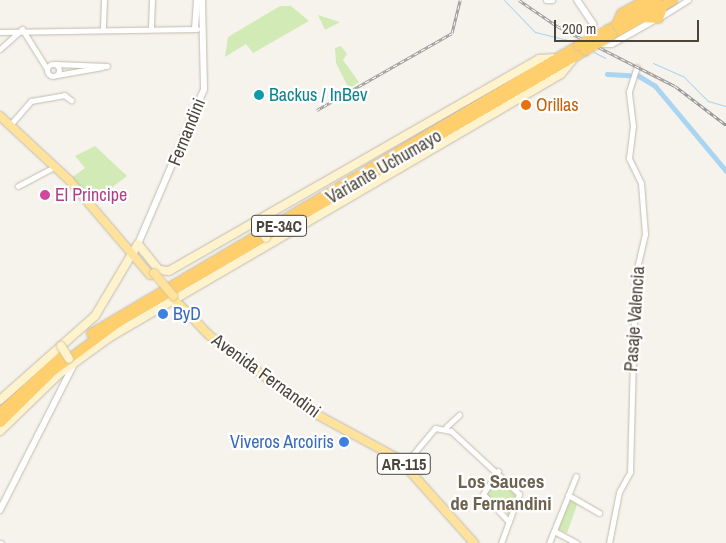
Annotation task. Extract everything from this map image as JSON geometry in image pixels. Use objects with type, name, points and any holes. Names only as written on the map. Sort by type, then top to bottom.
[{"type":"highway","points":[[612,29],[621,13],[644,0]]},
{"type":"highway","name":"Variante Uchumayo","points":[[0,412],[52,363],[114,316],[556,58],[581,48],[660,3],[672,0]]},
{"type":"highway","points":[[642,17],[658,18],[660,3]]},
{"type":"highway","name":"Variante Uchumayo","points":[[612,29],[642,17],[660,3]]},
{"type":"highway","name":"Variante Uchumayo","points":[[0,422],[54,370],[119,321],[576,55],[581,48]]},
{"type":"main road","name":"Variante Uchumayo","points":[[0,431],[72,361],[172,297],[265,241],[561,74],[576,55]]},
{"type":"main road","name":"Variante Uchumayo","points":[[134,250],[156,267],[166,272],[255,223],[539,59],[556,58]]},
{"type":"main road","points":[[0,116],[54,167],[122,246],[134,250],[95,316],[0,400]]},
{"type":"main road","points":[[255,223],[265,241]]},
{"type":"main road","name":"Avenida Fernandini","points":[[134,250],[172,297],[209,335],[312,412],[405,464],[474,543]]},
{"type":"main road","points":[[61,345],[72,361]]},
{"type":"street","points":[[104,0],[104,27]]},
{"type":"street","points":[[151,28],[152,0]]},
{"type":"street","points":[[195,29],[197,0]]},
{"type":"street","name":"Fernandini","points":[[134,250],[204,89],[205,31],[202,0]]},
{"type":"street","points":[[546,0],[552,0]]},
{"type":"street","points":[[577,0],[593,24],[593,37],[612,44],[688,0]]},
{"type":"street","points":[[0,32],[22,29],[104,27],[195,29],[205,31]]},
{"type":"street","points":[[0,49],[22,29]]},
{"type":"street","points":[[22,29],[49,75],[107,66],[55,64],[47,69]]},
{"type":"street","points":[[55,64],[57,75]]},
{"type":"street","name":"Pasaje Valencia","points":[[610,543],[619,492],[630,472],[635,277],[644,234],[641,183],[629,158],[633,126],[629,91],[638,67]]},
{"type":"street","points":[[10,126],[31,101],[64,95],[71,100]]},
{"type":"street","points":[[18,186],[54,167]]},
{"type":"street","points":[[0,510],[72,361]]},
{"type":"street","points":[[405,464],[435,428],[446,427],[459,415]]},
{"type":"street","points":[[446,427],[498,471],[519,494],[501,543]]},
{"type":"street","points":[[498,471],[483,494],[510,522]]},
{"type":"street","points":[[549,543],[576,476]]},
{"type":"street","points":[[568,495],[600,514]]},
{"type":"street","points":[[554,531],[577,543]]},
{"type":"green space","points":[[280,6],[291,6],[309,21],[253,53],[246,44],[225,57],[228,37]]},
{"type":"green space","points":[[318,15],[340,22],[325,30]]},
{"type":"green space","points":[[341,46],[347,54],[343,60],[359,82],[349,89],[336,63],[335,48]]},
{"type":"green space","points":[[95,146],[127,176],[92,203],[71,178],[85,168],[75,156]]},
{"type":"green space","points":[[498,476],[517,494],[509,515],[485,494]]},
{"type":"green space","points":[[569,498],[578,502],[567,533],[557,529]]},
{"type":"waterway","points":[[504,0],[535,32],[576,42]]},
{"type":"waterway","points":[[592,51],[605,58]]},
{"type":"waterway","points":[[653,63],[684,77],[708,101],[726,106]]},
{"type":"waterway","points":[[607,74],[629,75]]},
{"type":"waterway","points":[[637,75],[655,86],[726,171]]},
{"type":"railway","points":[[317,110],[452,33],[460,0]]},
{"type":"railway","points":[[519,0],[557,26],[675,86],[726,125]]},
{"type":"place","name":"Backus / InBev","points":[[259,95]]},
{"type":"place","name":"Orillas","points":[[526,105]]},
{"type":"place","name":"El Principe","points":[[45,195]]},
{"type":"place","name":"ByD","points":[[163,314]]},
{"type":"place","name":"Viveros Arcoiris","points":[[344,442]]},
{"type":"district","name":"Los Sauces de Fernandini","points":[[501,493]]}]
